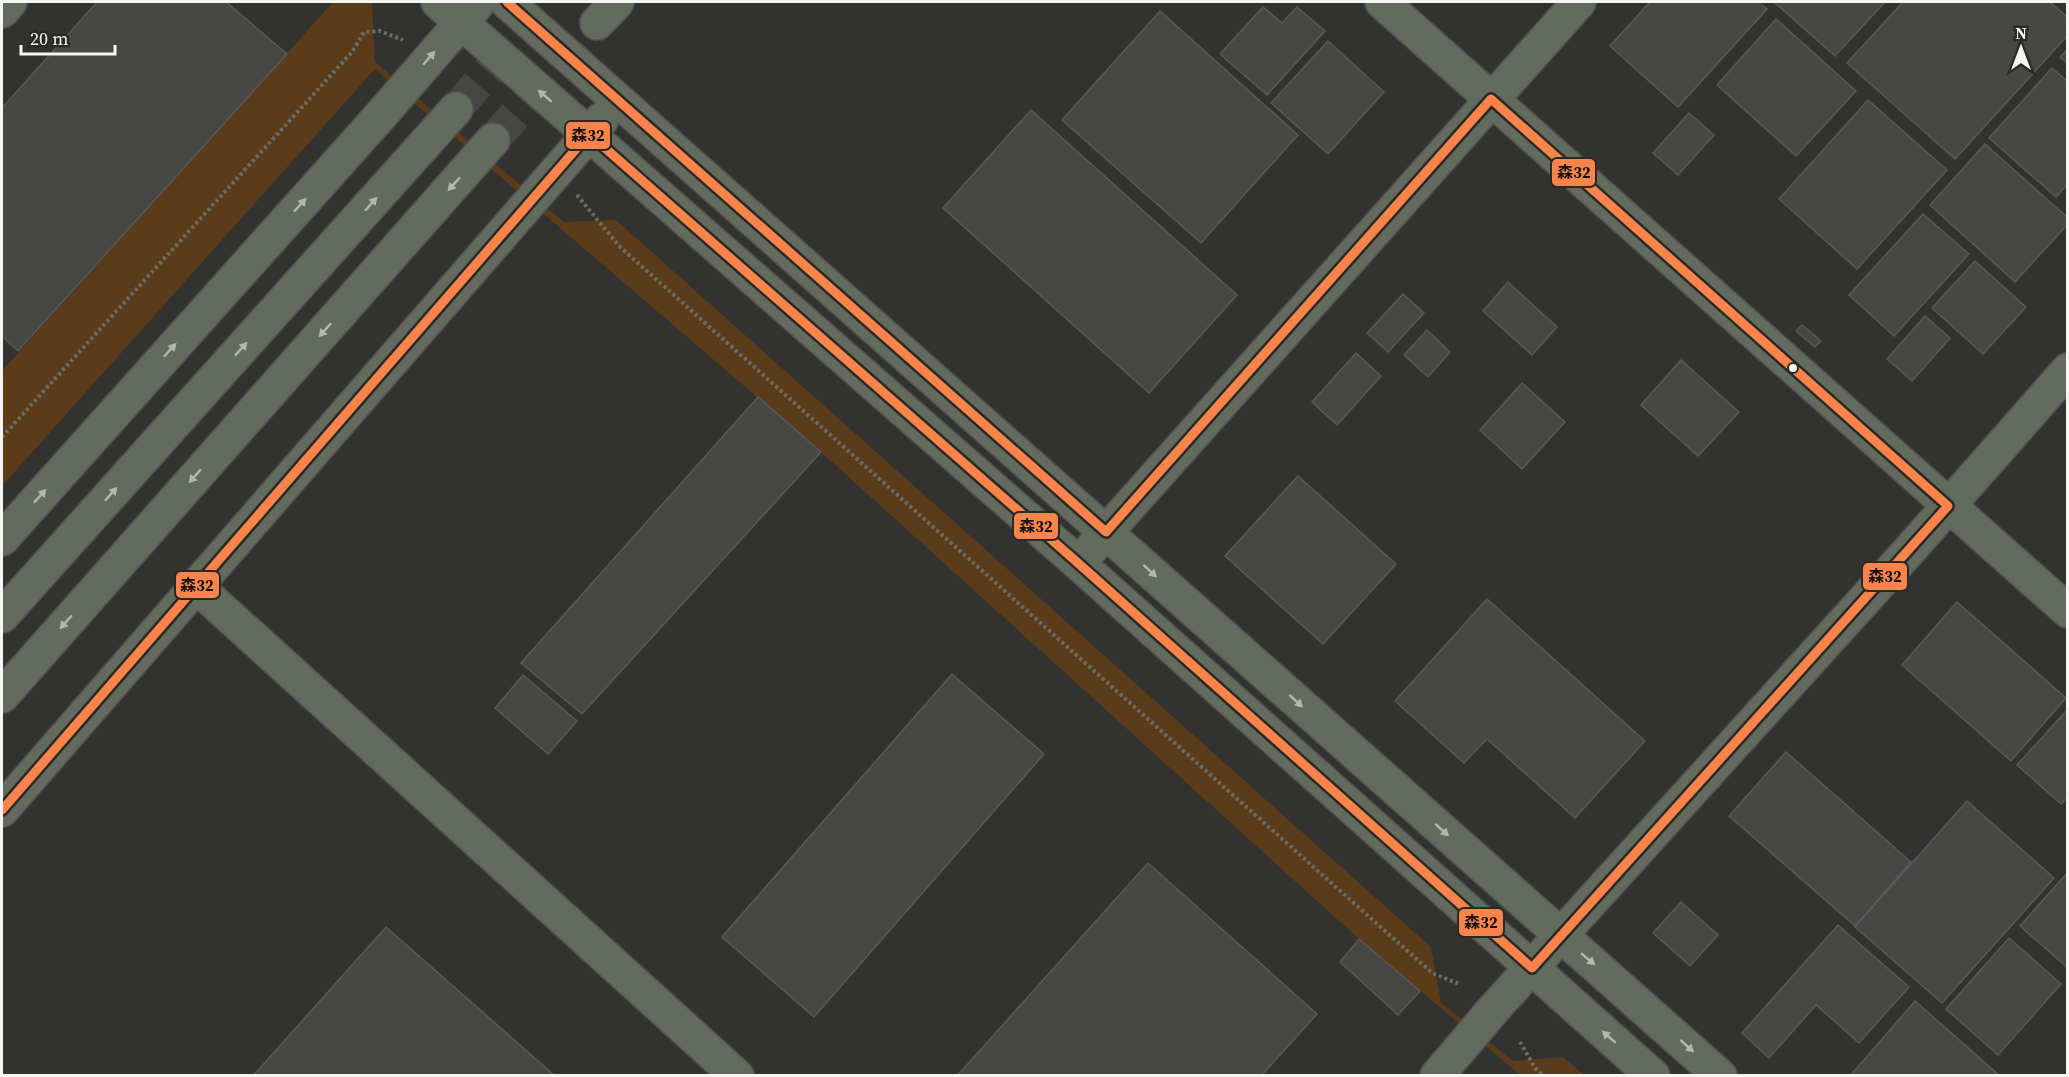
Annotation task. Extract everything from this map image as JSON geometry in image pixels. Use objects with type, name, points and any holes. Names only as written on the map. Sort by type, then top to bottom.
[{"type":"street","points":[[2,11],[10,2]]},
{"type":"street","points":[[507,2],[1720,1076]]},
{"type":"street","points":[[1382,2],[2067,611]]},
{"type":"street","points":[[1078,563],[1579,2]]},
{"type":"street","points":[[2,539],[373,124],[459,8],[589,134],[1078,563],[1653,1076]]},
{"type":"street","points":[[2,810],[618,101]]},
{"type":"street","points":[[2,616],[456,109]]},
{"type":"street","points":[[2,696],[493,140]]},
{"type":"street","points":[[1437,1076],[2067,370]]},
{"type":"street","points":[[197,587],[737,1076]]},
{"type":"path","points":[[2,437],[352,52],[364,32],[380,31],[406,41]]},
{"type":"path","points":[[577,195],[619,246],[1414,957],[1432,973],[1460,984]]},
{"type":"path","points":[[1520,1042],[1534,1068],[1544,1076]]},
{"type":"shaded area","points":[[333,2],[372,2],[375,62],[564,222],[616,220],[1431,947],[1441,1003],[1513,1061],[1563,1057],[1584,1075],[1520,1075],[1359,939],[821,452],[375,69],[2,486],[2,371]]},
{"type":"building","points":[[97,2],[226,2],[287,54],[18,351],[2,336],[2,108]]},
{"type":"building","points":[[1650,2],[1758,2],[1767,9],[1678,107],[1610,46]]},
{"type":"building","points":[[1774,2],[1885,2],[1835,56]]},
{"type":"building","points":[[1903,2],[2050,2],[2068,18],[2068,35],[1955,159],[1847,63]]},
{"type":"building","points":[[1263,7],[1282,23],[1297,7],[1325,31],[1267,95],[1220,54]]},
{"type":"building","points":[[1160,11],[1298,135],[1201,243],[1062,120]]},
{"type":"building","points":[[1776,19],[1856,91],[1796,156],[1717,85]]},
{"type":"building","points":[[1328,41],[1384,92],[1328,154],[1271,103]]},
{"type":"building","points":[[2068,49],[2068,64],[2060,57]]},
{"type":"building","points":[[2052,68],[2068,82],[2068,184],[2056,197],[1989,138]]},
{"type":"building","points":[[1868,100],[1947,170],[1857,269],[1779,199]]},
{"type":"building","points":[[1031,110],[1237,295],[1149,393],[943,208]]},
{"type":"building","points":[[1689,113],[1714,135],[1678,175],[1653,153]]},
{"type":"building","points":[[1985,144],[2068,218],[2068,224],[2015,282],[1930,205]]},
{"type":"building","points":[[1923,214],[1969,254],[1894,336],[1849,295]]},
{"type":"building","points":[[1975,261],[2026,307],[1983,354],[1932,308]]},
{"type":"building","points":[[1508,282],[1557,327],[1532,355],[1483,311]]},
{"type":"building","points":[[1403,294],[1424,313],[1388,352],[1367,333]]},
{"type":"building","points":[[1925,316],[1950,338],[1912,381],[1887,359]]},
{"type":"building","points":[[1802,325],[1821,341],[1815,347],[1796,331]]},
{"type":"building","points":[[1427,330],[1450,352],[1428,377],[1404,355]]},
{"type":"building","points":[[1356,353],[1381,376],[1337,425],[1312,402]]},
{"type":"building","points":[[1681,360],[1739,412],[1698,456],[1641,405]]},
{"type":"building","points":[[1522,383],[1565,422],[1522,469],[1480,430]]},
{"type":"building","points":[[758,397],[821,452],[582,714],[521,663]]},
{"type":"building","points":[[1298,476],[1396,564],[1323,644],[1225,556]]},
{"type":"building","points":[[1487,599],[1645,741],[1575,818],[1487,739],[1464,763],[1395,701]]},
{"type":"building","points":[[1957,602],[2066,698],[2011,761],[1902,665]]},
{"type":"building","points":[[952,674],[1044,754],[814,1017],[722,937]]},
{"type":"building","points":[[523,675],[577,721],[548,754],[495,708]]},
{"type":"building","points":[[2068,709],[2068,797],[2061,804],[2017,765]]},
{"type":"building","points":[[1786,752],[1911,862],[1855,926],[1729,816]]},
{"type":"building","points":[[1967,801],[2054,878],[1942,1003],[1855,927]]},
{"type":"building","points":[[1148,863],[1317,1014],[1261,1076],[957,1076]]},
{"type":"building","points":[[2068,872],[2068,968],[2020,926]]},
{"type":"building","points":[[1681,902],[1718,935],[1690,966],[1653,933]]},
{"type":"building","points":[[1838,925],[1909,987],[1859,1043],[1816,1005],[1769,1058],[1742,1033]]},
{"type":"building","points":[[386,927],[555,1076],[253,1076]]},
{"type":"building","points":[[2009,938],[2061,984],[1998,1055],[1946,1009]]},
{"type":"building","points":[[1359,939],[1420,991],[1398,1015],[1340,962]]},
{"type":"building","points":[[1915,1001],[2000,1076],[1850,1076]]},
{"type":"tunnel","points":[[456,109],[549,2]]},
{"type":"tunnel","points":[[493,140],[597,23]]},
{"type":"transit line","name":"森32","points":[[2,810],[589,134],[1078,563],[1532,968],[1948,506],[1491,99],[1106,532],[507,2]]}]
